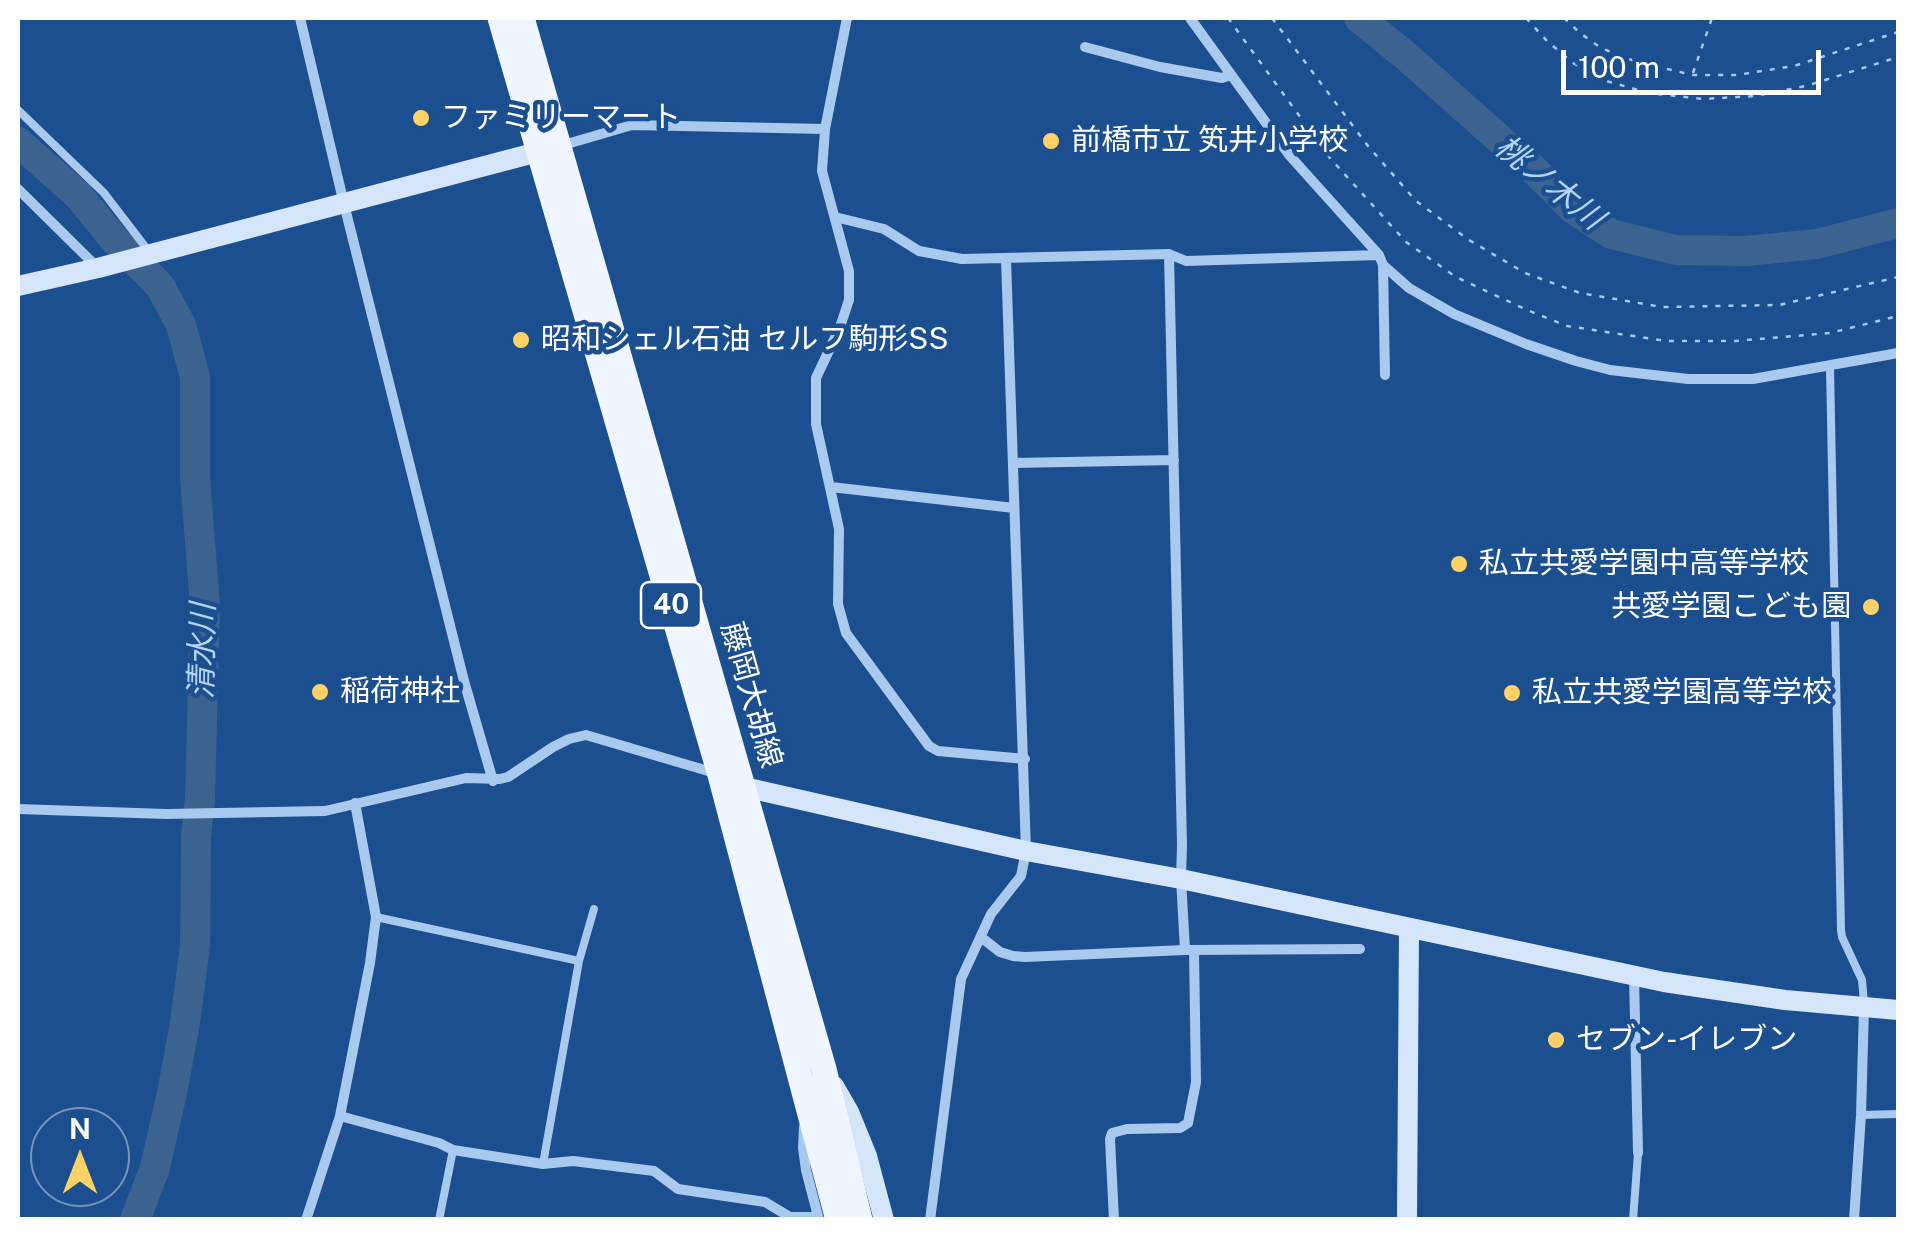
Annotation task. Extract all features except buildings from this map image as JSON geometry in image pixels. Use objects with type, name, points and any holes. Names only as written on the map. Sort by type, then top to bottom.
[{"type":"main road","name":"藤岡大胡線","points":[[500,18],[550,149],[744,787],[824,1069],[860,1220]]},
{"type":"main road","name":"藤岡大胡線","points":[[522,18],[550,149],[810,1111],[823,1216]]},
{"type":"street","points":[[300,18],[492,781]]},
{"type":"street","points":[[847,18],[825,128],[822,170],[848,271],[848,300],[816,378],[816,424],[840,529],[838,604],[846,632],[934,749],[1025,759]]},
{"type":"street","points":[[1190,18],[1302,171],[1381,260],[1410,288],[1454,314],[1526,344],[1610,370],[1688,380],[1786,375],[1898,353]]},
{"type":"street","points":[[1085,47],[1160,67],[1222,78],[1230,75]]},
{"type":"street","points":[[18,286],[632,126],[825,128]]},
{"type":"street","points":[[18,189],[98,268]]},
{"type":"street","points":[[836,217],[884,229],[918,251],[962,260],[1169,254],[1186,261],[1381,260]]},
{"type":"street","points":[[1114,1220],[1112,1133],[1180,1128],[1188,1123],[1196,1082],[1190,950],[1181,880],[1169,254]]},
{"type":"street","points":[[930,1220],[961,979],[991,914],[1021,876],[1026,851],[1006,259]]},
{"type":"street","points":[[1381,260],[1384,375]]},
{"type":"street","points":[[1013,463],[1174,460]]},
{"type":"street","points":[[831,487],[1014,508]]},
{"type":"street","points":[[18,809],[166,814],[324,811],[466,778],[492,781],[508,777],[553,747],[586,735],[720,775],[744,787],[1026,851],[1634,976],[1784,1000],[1898,1010]]},
{"type":"street","points":[[306,1220],[340,1116],[376,917],[355,803]]},
{"type":"street","points":[[1407,1220],[1408,928]]},
{"type":"street","points":[[982,938],[1012,956],[1360,949]]},
{"type":"street","points":[[1634,976],[1638,1153]]},
{"type":"street","points":[[1854,1220],[1864,1008]]},
{"type":"street","points":[[824,1069],[867,1156],[884,1220]]},
{"type":"street","points":[[340,1116],[454,1150],[542,1164],[573,1161],[654,1171],[678,1190],[764,1202],[790,1216],[823,1216]]},
{"type":"lane","points":[[18,110],[104,193],[151,254]]},
{"type":"lane","points":[[1830,367],[1841,930],[1864,989],[1864,1008]]},
{"type":"lane","points":[[542,1164],[578,961],[594,909]]},
{"type":"lane","points":[[376,917],[578,961]]},
{"type":"lane","points":[[1861,1115],[1898,1114]]},
{"type":"lane","points":[[439,1220],[454,1150]]},
{"type":"lane","points":[[1633,1220],[1638,1153]]},
{"type":"path","points":[[1228,18],[1330,158],[1406,242],[1456,277],[1527,310],[1566,326],[1666,341],[1736,341],[1830,333],[1898,316]]},
{"type":"path","points":[[1272,18],[1368,146],[1416,201],[1468,240],[1525,273],[1580,293],[1662,307],[1780,305],[1898,277]]},
{"type":"path","points":[[1526,18],[1547,42],[1606,81],[1649,93],[1703,99],[1755,96],[1806,86],[1898,57]]},
{"type":"path","points":[[1564,18],[1602,48],[1636,62],[1692,76],[1736,75],[1794,66],[1898,32]]},
{"type":"path","points":[[1692,76],[1712,18]]},
{"type":"waterway","name":"桃ノ木川","points":[[1359,18],[1532,168],[1573,209],[1611,234],[1676,250],[1746,251],[1817,244],[1898,223]]},
{"type":"waterway","name":"清水川","points":[[18,142],[78,195],[160,286],[181,325],[195,377],[195,478],[205,606],[195,946],[173,1088],[155,1168],[135,1220]]},
{"type":"place","name":"ファミリーマート","points":[[421,118]]},
{"type":"place","name":"前橋市立 笂井小学校","points":[[1051,141]]},
{"type":"place","name":"昭和シェル石油 セルフ駒形SS","points":[[521,340]]},
{"type":"place","name":"私立共愛学園中高等学校","points":[[1459,564]]},
{"type":"place","name":"共愛学園こども園","points":[[1871,607]]},
{"type":"place","name":"稲荷神社","points":[[320,692]]},
{"type":"place","name":"私立共愛学園高等学校","points":[[1512,693]]},
{"type":"place","name":"セブン-イレブン","points":[[1556,1040]]}]
